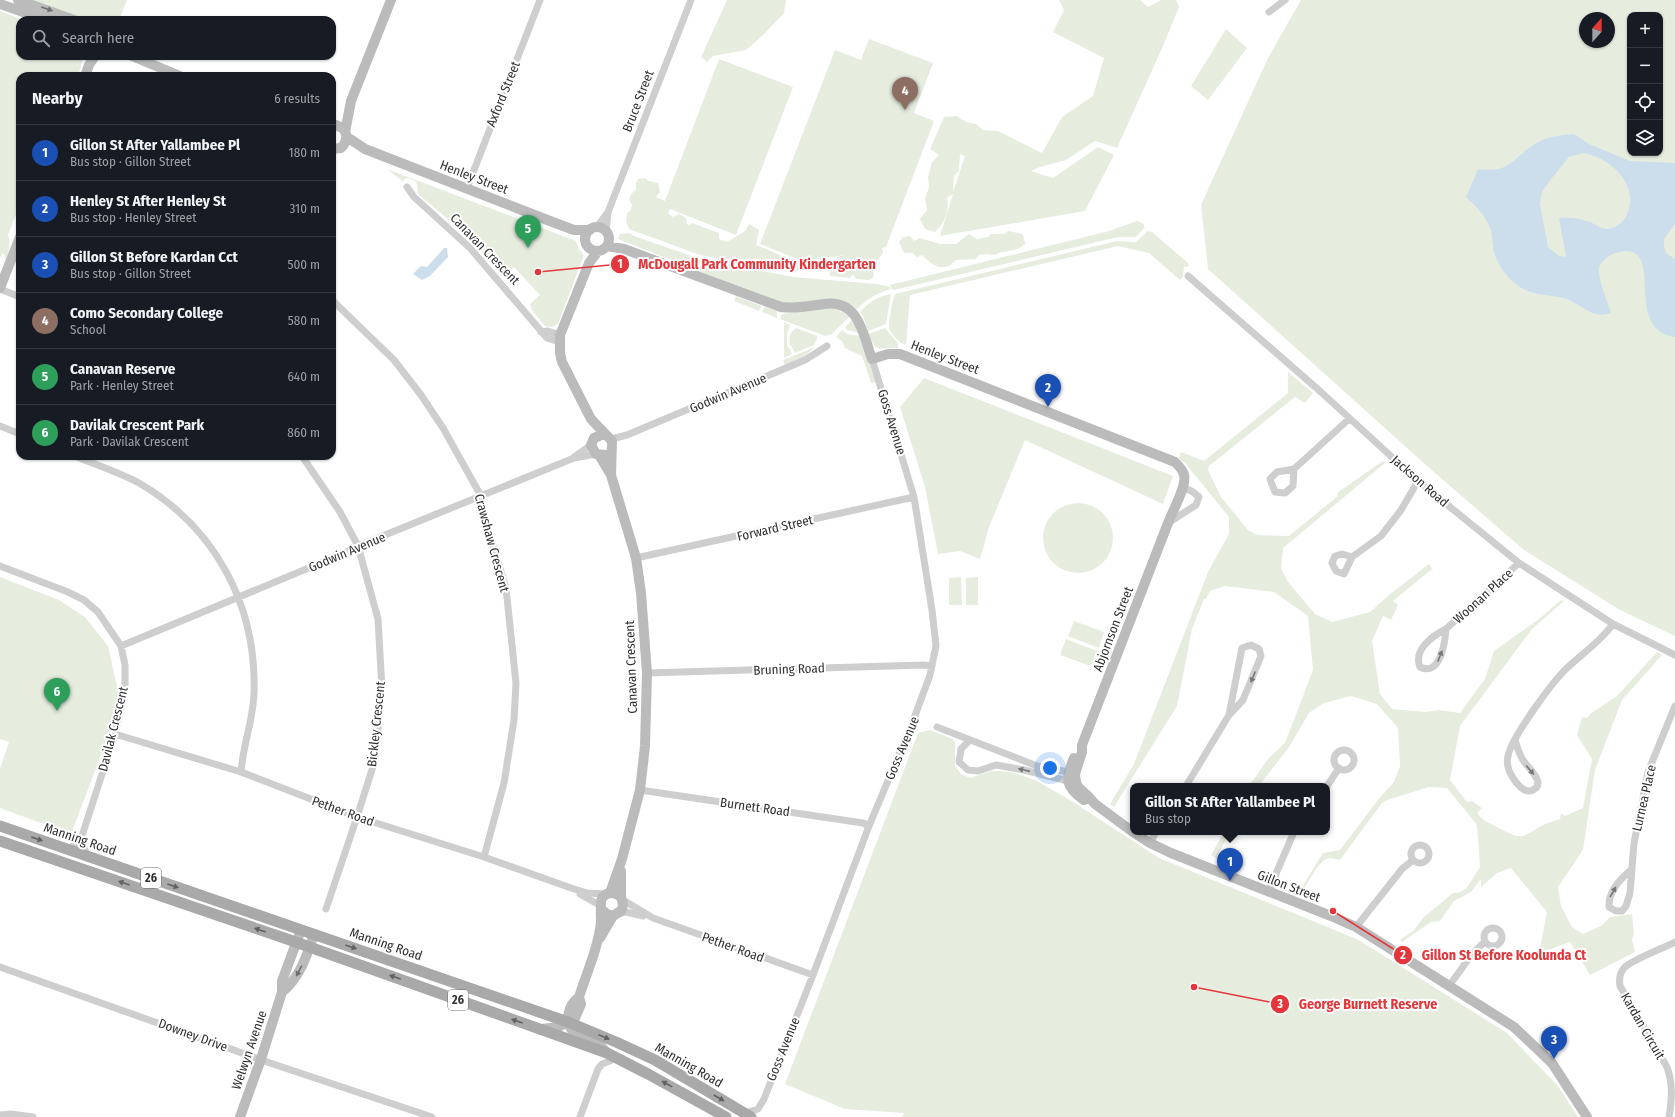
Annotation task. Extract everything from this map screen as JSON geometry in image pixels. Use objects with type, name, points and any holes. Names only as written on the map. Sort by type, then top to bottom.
[{"type":"main road","name":"Manning Road","points":[[0,826],[568,1022],[655,1060],[748,1115]]},
{"type":"main road","name":"Manning Road","points":[[0,841],[310,947],[542,1029],[612,1056],[726,1117]]},
{"type":"street","points":[[18,0],[63,16]]},
{"type":"street","points":[[345,138],[350,105],[391,0]]},
{"type":"street","name":"Axford Street","points":[[467,188],[540,0]]},
{"type":"street","name":"Bruce Street","points":[[599,243],[608,212],[691,0]]},
{"type":"street","points":[[1269,12],[1285,0]]},
{"type":"street","points":[[0,4],[34,16]]},
{"type":"street","points":[[81,72],[86,60]]},
{"type":"street","points":[[86,72],[92,60]]},
{"type":"street","points":[[142,60],[170,72]]},
{"type":"street","points":[[336,121],[350,105]]},
{"type":"street","name":"Henley Street","points":[[336,125],[341,126],[345,138],[365,150],[574,230],[599,243]]},
{"type":"street","name":"Henley Street","points":[[336,149],[345,138]]},
{"type":"street","name":"Canavan Crescent","points":[[407,187],[414,197],[470,248],[547,338],[560,338]]},
{"type":"street","name":"Bruce Street","points":[[593,229],[608,212]]},
{"type":"street","points":[[603,445],[562,362],[560,338],[589,263],[599,243],[600,228],[593,229],[586,236],[599,243],[624,249],[781,307],[802,308],[829,304],[845,307],[857,317],[872,359]]},
{"type":"street","name":"Henley Street","points":[[574,230],[593,229]]},
{"type":"street","points":[[16,247],[0,289],[16,295]]},
{"type":"street","name":"Jackson Road","points":[[1188,276],[1350,418],[1418,481],[1520,563],[1613,624],[1675,655]]},
{"type":"street","name":"Crawshaw Crescent","points":[[336,304],[394,360],[421,395],[443,428],[481,496],[483,512],[506,588],[516,683],[514,720],[504,783],[484,857]]},
{"type":"street","name":"Godwin Avenue","points":[[121,646],[347,552],[358,546],[574,458],[805,360],[826,346]]},
{"type":"street","name":"Henley Street","points":[[872,359],[888,354],[900,354],[1175,462],[1184,474]]},
{"type":"street","name":"Goss Avenue","points":[[748,1115],[758,1109],[764,1099],[813,975],[869,826],[913,722],[930,675],[936,646],[935,628],[914,497],[872,359]]},
{"type":"street","points":[[1294,469],[1350,418]]},
{"type":"street","points":[[0,426],[16,432]]},
{"type":"street","name":"Canavan Crescent","points":[[597,944],[602,898],[608,894],[622,859],[640,790],[645,746],[647,673],[641,593],[636,558],[603,445]]},
{"type":"street","points":[[85,460],[138,482],[173,507],[195,528],[215,552],[229,575],[238,597],[252,653],[254,694],[241,772]]},
{"type":"street","name":"Bickley Crescent","points":[[305,460],[340,512],[358,546],[378,619],[382,689],[375,760],[326,909]]},
{"type":"street","name":"Abjornson Street","points":[[1072,777],[1077,750],[1082,744],[1183,487],[1185,481],[1184,474]]},
{"type":"street","points":[[1352,557],[1381,536],[1401,510],[1418,481]]},
{"type":"street","points":[[1168,523],[1191,508],[1198,501],[1196,494],[1183,487]]},
{"type":"street","name":"Forward Street","points":[[636,558],[914,497]]},
{"type":"street","name":"Woonan Place","points":[[1446,629],[1445,642],[1437,663],[1432,668],[1426,670],[1420,667],[1418,661],[1419,655],[1427,642],[1446,629],[1520,563]]},
{"type":"street","name":"Davilak Crescent","points":[[0,566],[68,592],[84,600],[98,612],[121,646],[125,665],[125,691],[115,734],[81,839]]},
{"type":"street","points":[[1515,740],[1523,761],[1536,776],[1536,788],[1529,791],[1517,784],[1508,771],[1508,757],[1510,748],[1515,740],[1540,701],[1566,668],[1600,641],[1613,624]]},
{"type":"street","points":[[1188,783],[1229,715],[1243,700],[1261,656],[1259,649],[1251,645],[1242,648],[1229,715]]},
{"type":"street","name":"Bruning Road","points":[[647,673],[932,666]]},
{"type":"street","name":"Lurnea Place","points":[[1631,870],[1616,887],[1609,899],[1610,907],[1616,911],[1622,911],[1626,906],[1630,893],[1634,843],[1648,772],[1675,706]]},
{"type":"street","points":[[937,727],[1037,766],[1072,777]]},
{"type":"street","name":"Pether Road","points":[[115,734],[241,772],[357,817],[484,857],[571,888],[587,893],[608,894]]},
{"type":"street","points":[[970,740],[961,749],[959,762],[968,770],[978,771],[996,766],[1072,777]]},
{"type":"street","points":[[1328,783],[1339,768]]},
{"type":"street","name":"Gillon Street","points":[[1072,777],[1095,804],[1130,830]]},
{"type":"street","name":"Burnett Road","points":[[640,790],[863,823],[869,826]]},
{"type":"street","name":"Gillon Street","points":[[1138,835],[1171,853],[1356,927],[1500,1017],[1524,1034],[1552,1063],[1587,1117]]},
{"type":"street","points":[[1150,843],[1154,835]]},
{"type":"street","points":[[1268,892],[1293,835]]},
{"type":"street","points":[[68,850],[81,839],[87,856]]},
{"type":"street","name":"Canavan Crescent","points":[[568,1022],[568,1015],[572,1002],[579,996],[597,944],[615,915],[622,910],[622,859]]},
{"type":"street","points":[[1356,927],[1402,869],[1413,860]]},
{"type":"street","name":"Pether Road","points":[[571,888],[601,908]]},
{"type":"street","points":[[608,894],[618,894],[622,899]]},
{"type":"street","name":"Pether Road","points":[[622,899],[653,918]]},
{"type":"street","points":[[601,908],[607,914],[615,915]]},
{"type":"street","name":"Pether Road","points":[[615,915],[626,912],[653,918],[813,975]]},
{"type":"street","name":"Welwyn Avenue","points":[[240,1117],[261,1059],[282,992],[282,981],[301,930]]},
{"type":"street","name":"Welwyn Avenue","points":[[282,992],[292,984],[305,960],[314,934]]},
{"type":"street","points":[[1450,986],[1470,957],[1485,942]]},
{"type":"street","name":"Kardan Circuit","points":[[1669,1117],[1672,1092],[1671,1079],[1667,1067],[1620,986],[1619,981],[1621,973],[1626,966],[1675,942]]},
{"type":"street","name":"Downey Drive","points":[[0,967],[261,1059],[432,1117]]},
{"type":"street","points":[[542,1029],[558,1027],[568,1022],[574,1032],[599,1045],[612,1056],[602,1064],[598,1070],[590,1086],[580,1117]]},
{"type":"street","points":[[0,1115],[11,1114],[33,1117]]},
{"type":"shaded area","points":[[29,0],[127,0],[121,16],[75,16]]},
{"type":"shaded area","points":[[727,0],[786,0],[784,13],[746,50],[713,56],[707,62],[701,57]]},
{"type":"shaded area","points":[[1059,0],[1140,0],[1148,7],[1161,0],[1176,0],[1179,7],[1117,148],[1095,141],[1066,160],[1031,171],[1053,178],[1098,147],[1114,155],[1085,211],[940,236],[946,218],[935,232],[925,229],[920,219],[927,210],[925,199],[929,187],[928,177],[932,162],[939,155],[930,149],[944,117],[957,116],[966,122],[976,124],[983,130],[998,131],[1042,153],[1062,117],[1093,96],[1104,58],[1053,32],[1064,10]],"holes":[[[960,154],[965,156],[953,192],[954,176],[959,171]],[[953,194],[946,216],[947,198]]]},
{"type":"shaded area","points":[[1301,0],[1675,0],[1675,636],[1620,610],[1524,550],[1427,466],[1208,269],[1201,205],[1268,58]]},
{"type":"shaded area","points":[[0,11],[16,17],[16,60],[83,60],[79,72],[16,72],[16,214],[8,235],[9,248],[6,260],[3,253],[0,258]]},
{"type":"shaded area","points":[[1226,29],[1247,48],[1208,100],[1191,86]]},
{"type":"shaded area","points":[[869,39],[933,63],[914,113],[934,121],[886,247],[882,248],[883,253],[878,260],[871,261],[869,265],[861,266],[861,268],[870,267],[874,273],[873,278],[869,280],[856,279],[854,275],[850,278],[830,276],[829,268],[838,257],[843,255],[805,262],[760,244],[835,50],[861,60]]},
{"type":"shaded area","points":[[719,59],[793,87],[736,235],[670,209],[668,213],[673,217],[679,214],[686,218],[687,224],[690,225],[692,223],[719,233],[719,239],[727,242],[745,231],[749,224],[759,230],[756,245],[800,264],[795,273],[700,255],[629,229],[626,222],[627,213],[630,211],[632,205],[629,200],[631,194],[636,190],[636,183],[638,179],[645,178],[648,181],[658,183],[660,192],[656,197],[665,201]]},
{"type":"shaded area","points":[[387,169],[576,241],[579,250],[584,255],[558,324],[552,327],[545,326],[532,310],[530,304],[540,295],[514,267],[508,272],[500,269],[442,214],[418,194],[417,184],[414,180],[407,178],[402,181]]},
{"type":"shaded area","points":[[1137,221],[1144,224],[1144,228],[1136,237],[1118,237],[894,290],[890,285],[1109,231]]},
{"type":"shaded area","points":[[1008,231],[1023,234],[1025,244],[1017,249],[995,255],[979,255],[976,259],[956,260],[947,267],[934,265],[922,255],[917,257],[913,253],[904,253],[899,242],[903,237],[910,236],[914,241],[920,238],[940,244],[956,244],[969,234],[977,239],[988,237],[991,234],[1004,234]]},
{"type":"shaded area","points":[[1148,231],[1152,232],[1188,263],[1189,266],[1184,267],[1183,277],[1180,280],[1149,253],[1118,246],[910,295],[906,345],[901,343],[896,338],[889,328],[889,321],[895,294],[1117,241],[1136,242]]},
{"type":"shaded area","points":[[629,233],[700,259],[793,277],[877,284],[890,287],[891,289],[872,297],[857,309],[840,301],[832,300],[801,304],[790,304],[774,301],[618,239],[620,234]]},
{"type":"shaded area","points":[[891,294],[886,324],[868,331],[863,316],[860,312],[874,300]]},
{"type":"shaded area","points":[[736,296],[761,306],[759,311],[734,301]]},
{"type":"shaded area","points":[[765,307],[777,311],[777,318],[762,312]]},
{"type":"shaded area","points":[[834,308],[850,316],[832,334],[825,336],[780,319],[781,315],[783,314]]},
{"type":"shaded area","points":[[853,319],[859,333],[847,330],[845,327]]},
{"type":"shaded area","points":[[784,322],[790,325],[787,334],[787,346],[792,354],[784,358]]},
{"type":"shaded area","points":[[796,328],[817,336],[817,339],[814,345],[795,353],[790,345],[790,337],[791,333]]},
{"type":"shaded area","points":[[885,328],[898,343],[898,348],[877,348],[874,345],[869,334]]},
{"type":"shaded area","points":[[842,330],[847,334],[860,336],[876,382],[871,383],[862,356],[845,348],[842,341],[836,337]]},
{"type":"shaded area","points":[[815,347],[800,360],[785,366],[783,360]]},
{"type":"shaded area","points":[[1288,372],[1313,393],[1305,403],[1295,397],[1209,466],[1208,470],[1221,497],[1248,530],[1257,535],[1289,536],[1338,496],[1337,493],[1383,461],[1385,463],[1283,548],[1281,568],[1288,582],[1315,614],[1332,622],[1370,612],[1429,564],[1432,569],[1393,601],[1398,605],[1391,620],[1383,616],[1372,641],[1380,694],[1392,709],[1426,712],[1439,710],[1460,713],[1485,679],[1494,651],[1539,619],[1561,600],[1564,601],[1532,629],[1460,726],[1450,780],[1467,802],[1472,801],[1482,808],[1477,813],[1483,819],[1513,835],[1522,836],[1545,824],[1560,819],[1561,813],[1565,816],[1583,808],[1592,759],[1577,735],[1582,717],[1587,718],[1590,714],[1617,696],[1657,652],[1662,655],[1622,700],[1595,770],[1583,850],[1558,887],[1561,906],[1572,927],[1583,934],[1601,926],[1610,917],[1632,914],[1634,934],[1632,940],[1635,952],[1590,975],[1570,942],[1539,953],[1547,912],[1511,868],[1497,873],[1481,887],[1481,879],[1471,892],[1454,901],[1440,921],[1431,922],[1402,942],[1400,940],[1413,931],[1424,917],[1453,893],[1458,893],[1466,889],[1480,867],[1477,825],[1447,788],[1429,787],[1387,800],[1382,803],[1340,860],[1330,858],[1323,861],[1303,891],[1300,890],[1323,853],[1340,850],[1381,796],[1394,782],[1400,766],[1398,728],[1377,704],[1351,696],[1324,703],[1309,713],[1289,747],[1261,783],[1251,783],[1268,759],[1285,743],[1313,670],[1308,616],[1274,592],[1225,586],[1210,591],[1206,599],[1204,599],[1192,629],[1177,706],[1114,807],[1110,804],[1134,764],[1208,572],[1229,534],[1229,517],[1186,464],[1179,458],[1181,452],[1204,461],[1288,393]]},
{"type":"shaded area","points":[[924,378],[1173,476],[1163,504],[1025,440],[989,527],[980,559],[960,551],[938,554],[925,487],[900,407]]},
{"type":"shaded area","points":[[1071,503],[1085,503],[1098,509],[1107,518],[1111,524],[1113,538],[1111,552],[1103,563],[1092,571],[1085,573],[1071,573],[1064,571],[1053,563],[1045,552],[1043,545],[1043,531],[1045,524],[1053,513],[1064,505]]},
{"type":"shaded area","points":[[0,577],[59,600],[85,617],[108,646],[118,691],[110,732],[71,834],[0,808],[0,768],[9,742],[0,739]]},
{"type":"shaded area","points":[[961,577],[962,605],[949,605],[949,578]]},
{"type":"shaded area","points":[[978,577],[978,605],[966,605],[966,578]]},
{"type":"shaded area","points":[[1074,621],[1104,632],[1099,648],[1068,636]]},
{"type":"shaded area","points":[[1066,639],[1097,651],[1091,666],[1060,655]]},
{"type":"shaded area","points":[[930,730],[953,739],[955,743],[955,766],[961,774],[970,778],[991,771],[1001,771],[1015,773],[1037,781],[1070,800],[1159,858],[1359,940],[1507,1033],[1558,1086],[1578,1117],[902,1117],[904,1113],[845,1109],[785,1084],[918,733]]},
{"type":"shaded area","points":[[1222,835],[1228,835],[1216,858],[1211,855]]},
{"type":"water","points":[[1574,134],[1589,144],[1630,161],[1675,163],[1675,224],[1664,239],[1664,246],[1666,253],[1675,259],[1675,337],[1660,331],[1651,320],[1647,306],[1642,263],[1636,254],[1625,251],[1616,253],[1600,265],[1599,270],[1601,282],[1611,313],[1605,314],[1594,313],[1569,300],[1530,292],[1517,285],[1510,279],[1497,261],[1494,252],[1492,234],[1488,223],[1480,211],[1466,197],[1478,169],[1498,169],[1511,163],[1530,147],[1542,140],[1560,135]],"holes":[[[1583,153],[1602,159],[1610,165],[1624,180],[1630,198],[1628,212],[1621,223],[1609,229],[1602,228],[1580,219],[1559,218],[1566,257],[1559,256],[1548,247],[1540,204],[1542,192],[1569,157]]]},
{"type":"water","points":[[444,248],[447,248],[448,257],[430,276],[422,280],[413,274],[421,266],[427,267]]},
{"type":"place","name":"Como Secondary College","points":[[905,110]]},
{"type":"place","name":"Canavan Reserve","points":[[528,248]]},
{"type":"place","name":"McDougall Park Community Kindergarten","points":[[538,272]]},
{"type":"place","name":"Henley St After Henley St","points":[[1048,407]]},
{"type":"place","name":"Davilak Crescent Park","points":[[57,711]]},
{"type":"place","name":"Gillon St After Yallambee Pl","points":[[1230,881]]},
{"type":"place","name":"Gillon St Before Koolunda Ct","points":[[1333,911]]},
{"type":"place","name":"George Burnett Reserve","points":[[1194,987]]},
{"type":"place","name":"Gillon St Before Kardan Cct","points":[[1554,1059]]}]
